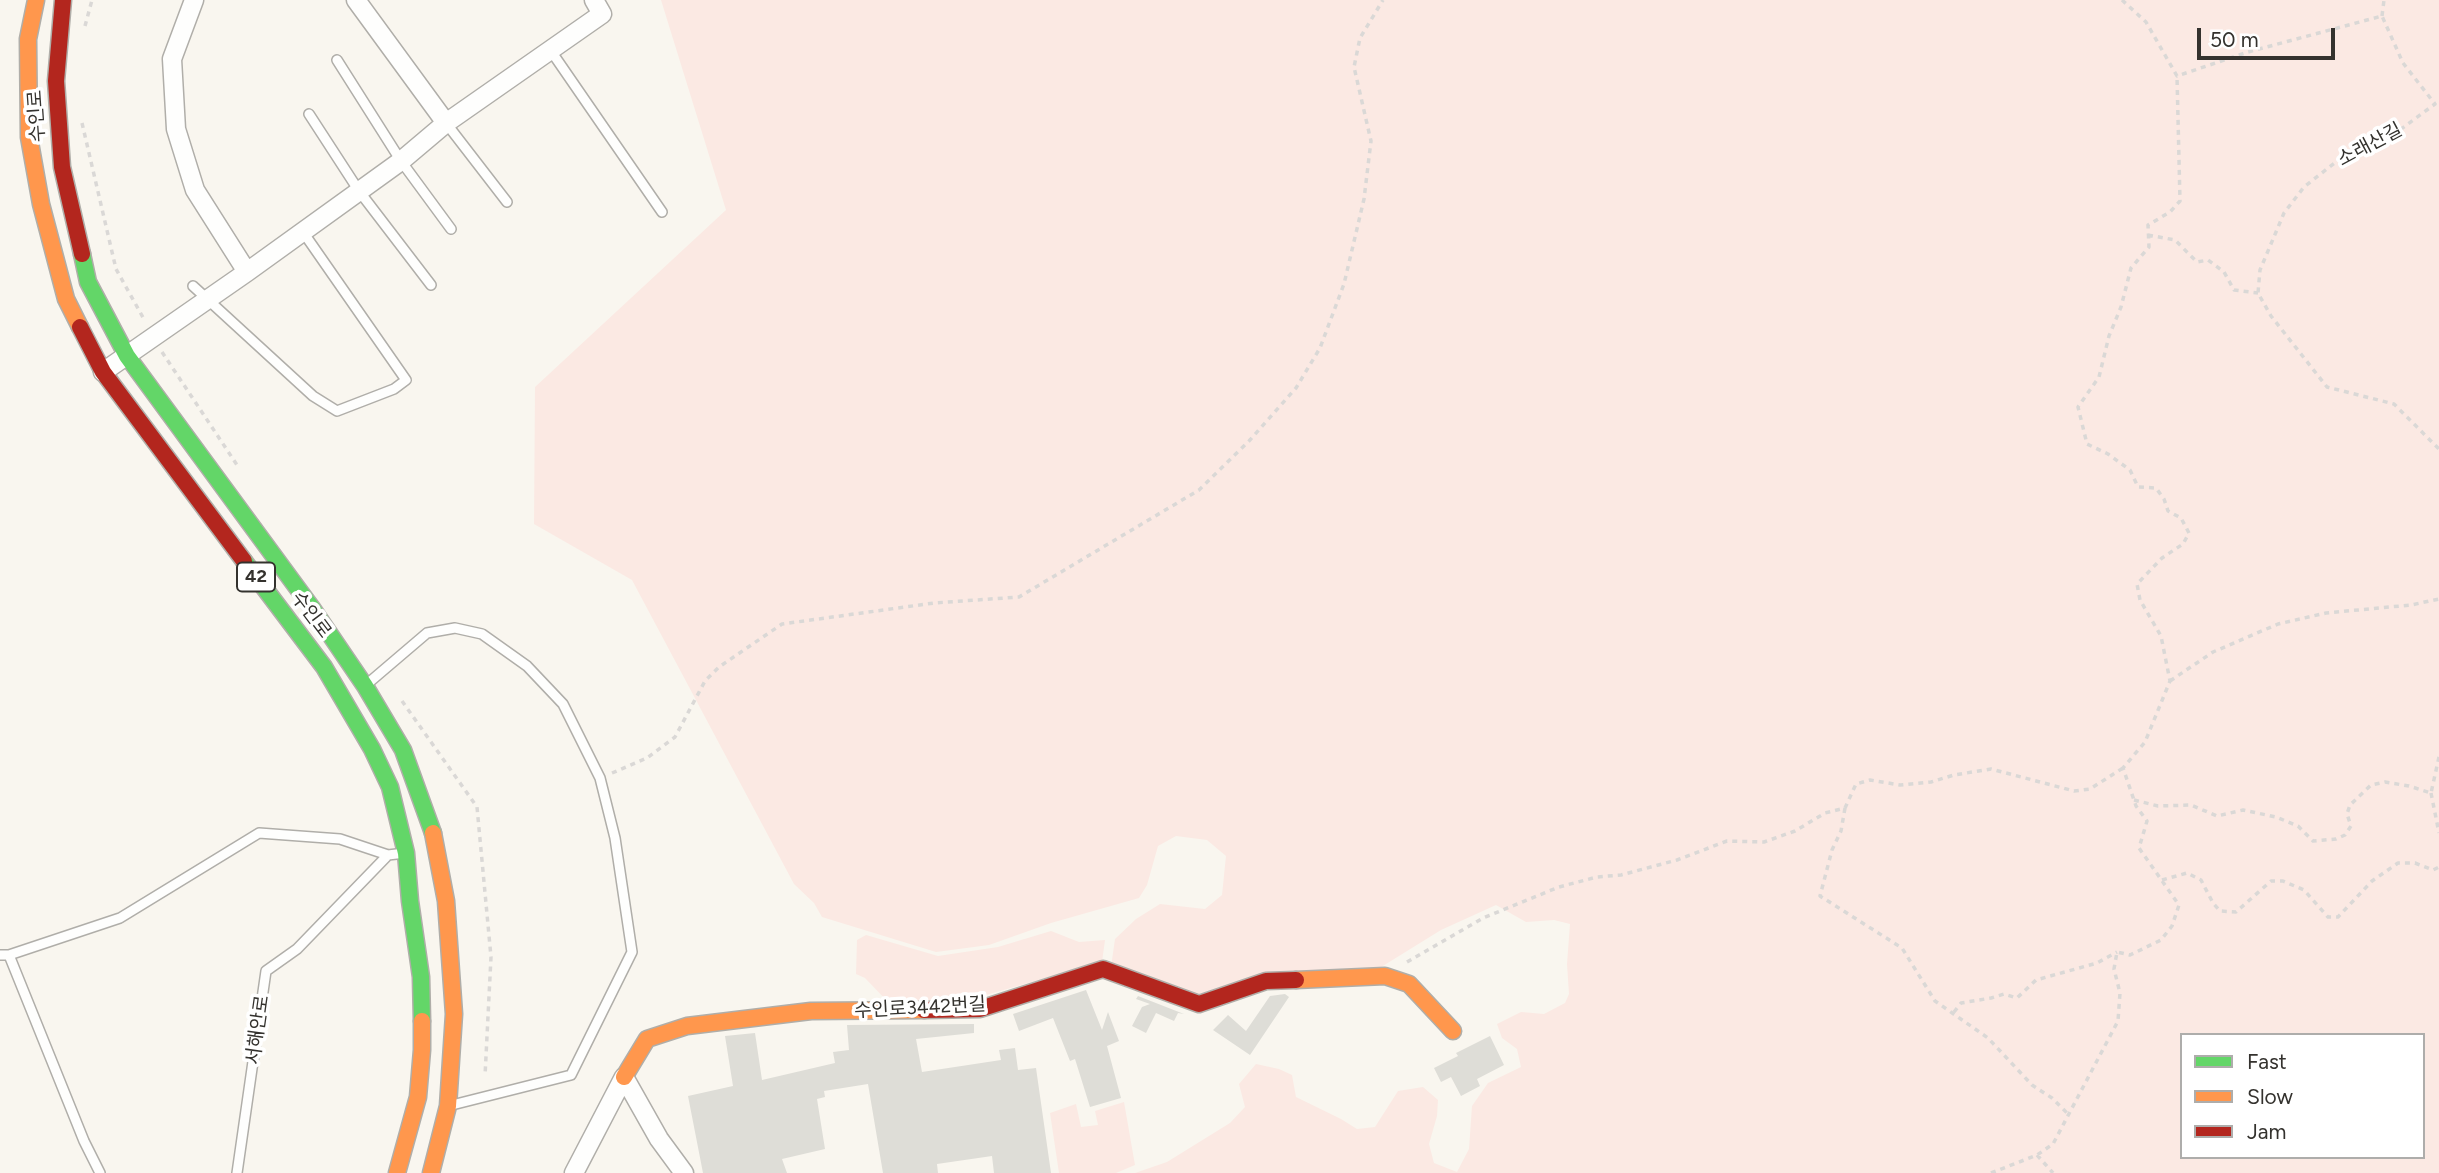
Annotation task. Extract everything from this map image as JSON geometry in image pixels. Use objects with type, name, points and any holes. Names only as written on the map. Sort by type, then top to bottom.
[{"type":"main road","name":"수인로","points":[[36,0],[28,39],[29,137],[41,204],[66,299],[103,372],[324,667],[372,749],[390,787],[406,853],[421,977],[422,1049],[418,1097],[397,1173]]},
{"type":"main road","name":"수인로","points":[[64,0],[56,81],[62,167],[88,282],[127,356],[312,608],[365,686],[403,750],[433,832],[446,901],[454,1014],[448,1106],[431,1173]]},
{"type":"main road","name":"수인로3442번길","points":[[624,1077],[647,1039],[687,1026],[811,1011],[980,1009],[1103,969],[1199,1004],[1266,981],[1385,976],[1409,984],[1453,1031]]},
{"type":"street","points":[[194,0],[172,59],[176,129],[195,190],[247,272]]},
{"type":"street","points":[[356,0],[446,123]]},
{"type":"street","points":[[103,372],[303,232],[401,161],[446,123],[602,14],[594,0]]},
{"type":"street","points":[[624,1077],[659,1139],[684,1173]]},
{"type":"street","name":"수인로3442번길","points":[[574,1173],[624,1077]]},
{"type":"lane","points":[[551,51],[662,212]]},
{"type":"lane","points":[[337,60],[401,161],[450,229]]},
{"type":"lane","points":[[309,114],[359,191],[431,285]]},
{"type":"lane","points":[[446,123],[507,202]]},
{"type":"lane","points":[[193,286],[313,396],[337,411],[394,389],[406,380],[303,232]]},
{"type":"lane","points":[[365,686],[427,634],[455,628],[482,634],[527,666],[563,704],[600,778],[615,838],[632,952],[571,1075],[448,1106]]},
{"type":"lane","points":[[100,1173],[4,955],[120,918],[259,833],[340,839],[388,855],[406,853]]},
{"type":"lane","name":"서해안로","points":[[237,1173],[266,971],[297,949],[388,855]]},
{"type":"path","points":[[600,778],[647,758],[675,737],[705,681],[719,667],[782,624],[934,603],[1019,597],[1199,490],[1249,442],[1296,388],[1320,348],[1344,284],[1364,200],[1371,141],[1354,67],[1360,38],[1381,0]]},
{"type":"path","points":[[2068,1114],[2052,1098],[2025,1079],[1988,1038],[1935,1000],[1902,948],[1820,896],[1845,808],[1856,784],[1870,780],[1900,785],[1931,782],[1991,769],[2074,791],[2090,789],[2123,768],[2145,742],[2170,681],[2161,636],[2140,600],[2137,584],[2162,558],[2183,544],[2189,533],[2181,518],[2168,511],[2156,488],[2138,487],[2130,470],[2108,454],[2087,444],[2078,407],[2099,377],[2131,268],[2149,247],[2148,225],[2170,212],[2180,201],[2177,76],[2146,22],[2122,0]]},
{"type":"path","points":[[2177,76],[2248,52],[2382,16],[2384,0]]},
{"type":"path","name":"소래산길","points":[[2258,293],[2260,270],[2284,213],[2304,187],[2337,161],[2393,135],[2435,104],[2403,63],[2382,16]]},
{"type":"path","points":[[2148,234],[2175,240],[2197,262],[2208,260],[2224,272],[2234,290],[2258,293],[2271,316],[2327,387],[2393,404],[2439,449]]},
{"type":"path","points":[[2170,681],[2213,652],[2278,624],[2326,613],[2411,605],[2439,599]]},
{"type":"path","points":[[2439,757],[2431,793],[2439,833]]},
{"type":"path","points":[[1954,1013],[1961,1003],[2004,994],[2017,999],[2036,980],[2096,963],[2117,952],[2130,955],[2161,940],[2172,926],[2179,905],[2139,848],[2147,821],[2134,800],[2123,768]]},
{"type":"path","points":[[2134,800],[2158,806],[2192,805],[2217,816],[2243,810],[2276,817],[2298,826],[2313,841],[2336,839],[2345,835],[2351,826],[2347,814],[2350,805],[2371,785],[2385,782],[2431,793]]},
{"type":"path","points":[[1385,976],[1483,918],[1559,887],[1597,877],[1621,875],[1677,860],[1727,841],[1765,842],[1795,831],[1825,813],[1845,808]]},
{"type":"path","points":[[2162,880],[2187,873],[2201,880],[2220,911],[2236,912],[2270,881],[2283,881],[2304,890],[2328,917],[2338,916],[2372,881],[2398,863],[2416,863],[2433,870],[2439,867]]},
{"type":"path","points":[[1991,1173],[2037,1155],[2053,1144],[2118,1021],[2120,993],[2113,970],[2117,952]]},
{"type":"path","points":[[2037,1155],[2053,1173]]},
{"type":"shaded area","points":[[661,0],[2439,0],[2439,1173],[1135,1173],[1167,1162],[1230,1123],[1245,1107],[1239,1084],[1256,1064],[1292,1075],[1296,1097],[1357,1129],[1375,1127],[1398,1091],[1423,1087],[1438,1100],[1437,1116],[1429,1144],[1434,1163],[1457,1172],[1469,1149],[1472,1106],[1488,1083],[1521,1067],[1517,1049],[1502,1038],[1497,1024],[1521,1012],[1544,1014],[1565,1003],[1569,994],[1567,964],[1570,924],[1554,920],[1526,922],[1496,905],[1441,930],[1378,969],[1197,994],[1111,967],[1115,939],[1136,919],[1160,904],[1205,909],[1222,895],[1226,856],[1207,840],[1176,836],[1158,846],[1147,885],[1139,898],[1051,923],[989,945],[936,952],[822,917],[814,903],[794,884],[632,580],[534,524],[535,387],[726,210]]},
{"type":"shaded area","points":[[1051,931],[1079,942],[1105,940],[1102,962],[979,997],[896,1003],[888,1002],[865,978],[856,974],[857,940],[866,935],[938,956],[998,947]]},
{"type":"shaded area","points":[[1124,1102],[1135,1165],[1116,1173],[1059,1173],[1050,1113],[1076,1104],[1081,1127],[1098,1125],[1095,1111]]},
{"type":"building","points":[[1086,990],[1102,1030],[1108,1012],[1119,1041],[1107,1046],[1121,1098],[1090,1107],[1075,1059],[1070,1061],[1053,1018],[1019,1031],[1013,1014]]},
{"type":"building","points":[[1285,994],[1289,997],[1250,1055],[1213,1030],[1228,1015],[1246,1031],[1270,996]]},
{"type":"building","points":[[1138,996],[1184,1014],[1178,1013],[1174,1021],[1156,1013],[1146,1033],[1132,1026],[1142,1007],[1150,1004],[1136,999]]},
{"type":"building","points":[[974,1024],[974,1033],[916,1039],[922,1072],[1001,1060],[999,1050],[1015,1048],[1018,1070],[1036,1068],[1051,1173],[994,1173],[992,1156],[937,1164],[938,1173],[883,1173],[868,1084],[824,1091],[825,1097],[817,1099],[825,1149],[782,1159],[787,1173],[703,1173],[688,1096],[733,1086],[725,1036],[755,1033],[762,1080],[835,1063],[833,1052],[849,1050],[847,1025]]},
{"type":"building","points":[[1490,1036],[1504,1065],[1477,1079],[1480,1086],[1461,1096],[1451,1077],[1441,1082],[1434,1068],[1458,1056],[1456,1053]]},
{"type":"traffic: fast","points":[[82,254],[88,282],[127,356],[312,608],[365,686],[403,750],[433,833]]},
{"type":"traffic: fast","points":[[244,561],[324,667],[372,749],[390,787],[406,853],[421,977],[422,1021]]},
{"type":"traffic: slow","points":[[36,0],[28,39],[29,137],[41,204],[66,299],[80,327]]},
{"type":"traffic: slow","points":[[431,1173],[448,1106],[454,1014],[446,901],[433,833]]},
{"type":"traffic: slow","points":[[1296,980],[1385,976],[1409,984],[1453,1031]]},
{"type":"traffic: slow","points":[[624,1077],[647,1039],[687,1026],[811,1011],[924,1010]]},
{"type":"traffic: slow","points":[[397,1173],[418,1097],[422,1021]]},
{"type":"traffic: jam","points":[[63,0],[56,81],[62,167],[82,254]]},
{"type":"traffic: jam","points":[[80,327],[103,372],[244,561]]},
{"type":"traffic: jam","points":[[924,1010],[980,1009],[1103,969],[1199,1004],[1266,981],[1296,980]]}]
